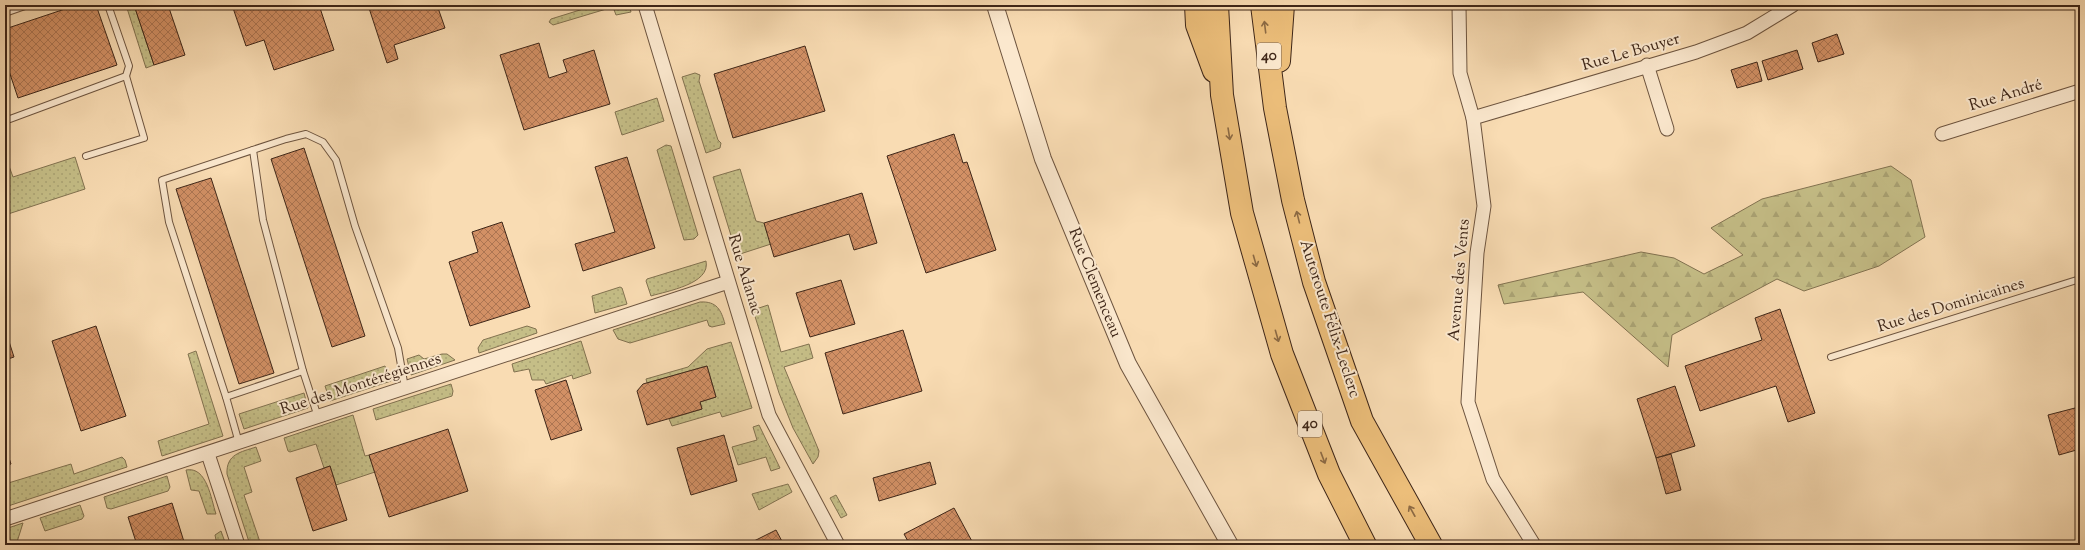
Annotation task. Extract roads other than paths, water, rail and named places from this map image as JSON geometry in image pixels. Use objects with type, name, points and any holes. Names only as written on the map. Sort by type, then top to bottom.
[{"type":"highway","points":[[1196,5],[1197,25],[1222,95]]},
{"type":"highway","name":"40","points":[[1217,5],[1222,95],[1242,213],[1282,354],[1329,474],[1365,545]]},
{"type":"highway","name":"Autoroute Félix-Leclerc","points":[[1262,5],[1275,108],[1293,200],[1314,282],[1362,421],[1431,545]]},
{"type":"highway","points":[[1275,108],[1283,5]]},
{"type":"street","name":"Rue Adanac","points":[[645,5],[728,282],[770,415],[838,545]]},
{"type":"street","name":"Rue Clemenceau","points":[[995,5],[1043,159],[1128,364],[1230,545]]},
{"type":"street","name":"Avenue des Vents","points":[[1458,5],[1460,73],[1473,118],[1484,206],[1477,253],[1468,402],[1493,479],[1534,545]]},
{"type":"street","name":"Rue Le Bouyer","points":[[1473,118],[1647,65],[1696,52],[1747,33],[1793,5]]},
{"type":"street","points":[[1647,65],[1667,129]]},
{"type":"street","name":"Rue André","points":[[1942,134],[2080,91]]},
{"type":"street","name":"Rue des Montérégiennes","points":[[5,519],[208,454],[728,282]]},
{"type":"street","points":[[208,454],[238,545]]},
{"type":"lane","points":[[5,13],[28,5]]},
{"type":"lane","points":[[86,156],[144,138],[126,76],[129,66],[108,5]]},
{"type":"lane","points":[[5,118],[10,119],[126,76]]},
{"type":"lane","points":[[239,443],[226,397],[169,222],[162,180],[286,139],[306,134],[323,142],[336,160],[355,226],[398,348],[405,388]]},
{"type":"lane","points":[[253,150],[264,220],[303,371],[318,417]]},
{"type":"lane","name":"Rue des Dominicaines","points":[[1831,357],[2080,279]]},
{"type":"lane","points":[[226,397],[303,371]]}]
